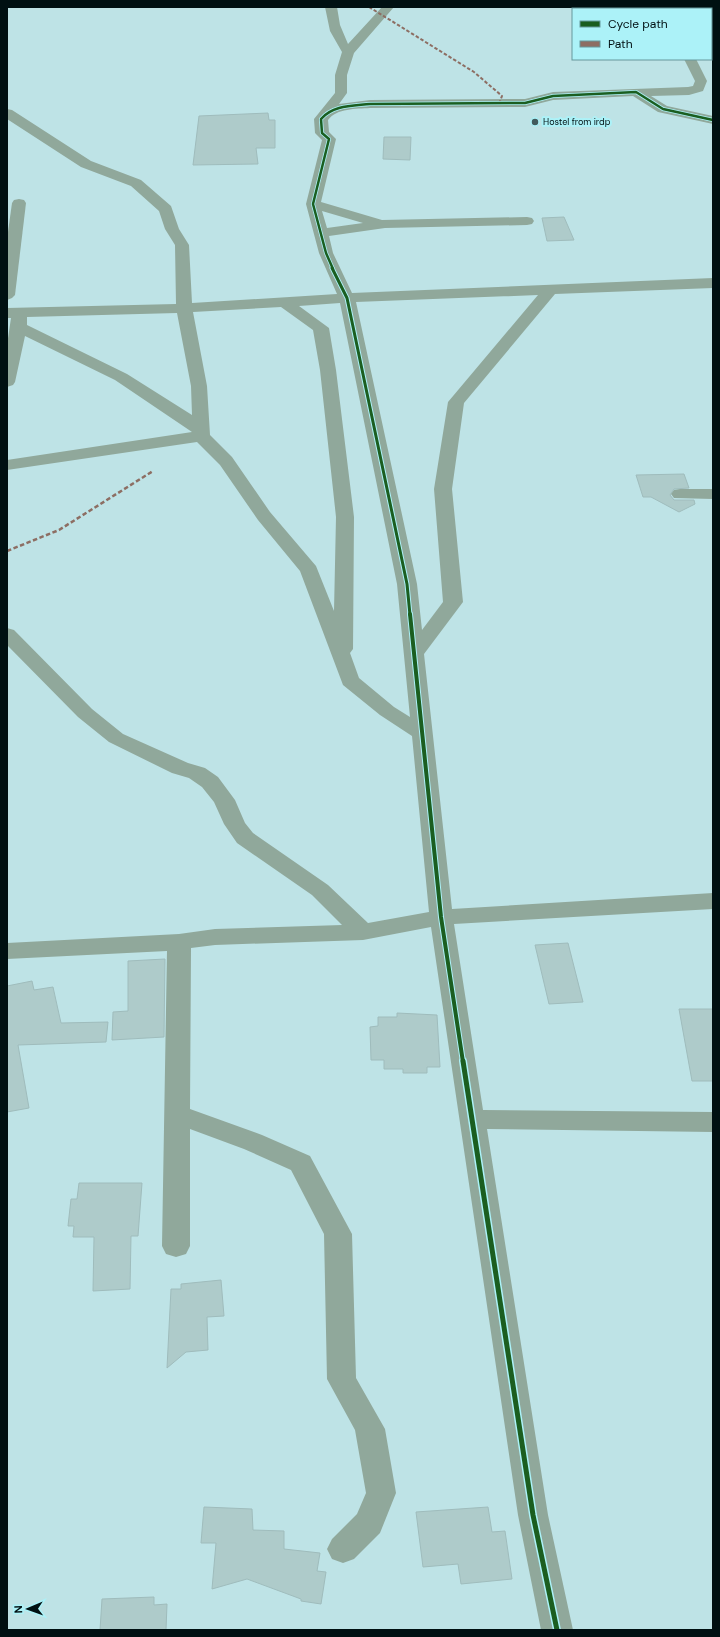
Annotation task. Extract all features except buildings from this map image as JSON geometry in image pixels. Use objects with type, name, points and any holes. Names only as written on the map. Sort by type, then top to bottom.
[{"type":"street","points":[[331,7],[333,26],[340,42],[348,52]]},
{"type":"street","points":[[388,7],[348,52],[341,75],[341,93],[321,119],[322,133],[329,139],[313,204],[326,253],[339,284],[347,298],[407,584],[441,917],[533,1515],[557,1630]]},
{"type":"street","points":[[328,111],[348,106],[370,104],[525,103],[553,96],[636,92],[689,92],[698,88],[701,82],[690,60]]},
{"type":"street","points":[[636,92],[663,109],[713,120]]},
{"type":"street","points":[[7,113],[86,164],[136,183],[166,208],[172,229],[182,245],[184,308],[199,386],[201,432]]},
{"type":"street","points":[[7,295],[19,203]]},
{"type":"street","points":[[313,204],[385,224]]},
{"type":"street","points":[[320,233],[385,224],[527,221]]},
{"type":"street","points":[[15,317],[347,298],[713,283]]},
{"type":"street","points":[[414,654],[453,602],[443,489],[456,402],[551,290]]},
{"type":"street","points":[[284,302],[321,328],[328,370],[345,517],[343,662]]},
{"type":"street","points":[[7,382],[15,317]]},
{"type":"street","points":[[15,317],[121,378],[201,432],[226,461],[264,516],[309,570],[350,681],[387,711],[422,733]]},
{"type":"street","points":[[7,465],[201,432]]},
{"type":"street","points":[[680,494],[713,494]]},
{"type":"street","points":[[7,634],[85,713],[116,738],[180,768],[197,773],[210,782],[224,800],[235,824],[245,838],[320,890],[364,932]]},
{"type":"street","points":[[7,951],[179,942],[215,937],[364,932],[441,917],[713,901]]},
{"type":"street","points":[[176,1246],[179,942]]},
{"type":"street","points":[[177,1114],[253,1142],[301,1163],[338,1234],[342,1379],[370,1430],[381,1493],[369,1523],[343,1549]]},
{"type":"street","points":[[471,1119],[713,1122]]},
{"type":"marked path","points":[[369,7],[474,72],[502,96],[499,104]]},
{"type":"marked path","points":[[7,551],[59,530],[95,509],[153,471]]},
{"type":"cycle path","points":[[557,1630],[533,1515],[441,917],[407,584],[347,298],[339,284],[326,253],[313,204],[329,139],[322,133],[321,119],[328,111],[348,106],[370,104],[525,103],[553,96],[636,92],[663,109],[713,120]]},
{"type":"place","name":"Hostel from irdp","points":[[535,122]]}]
